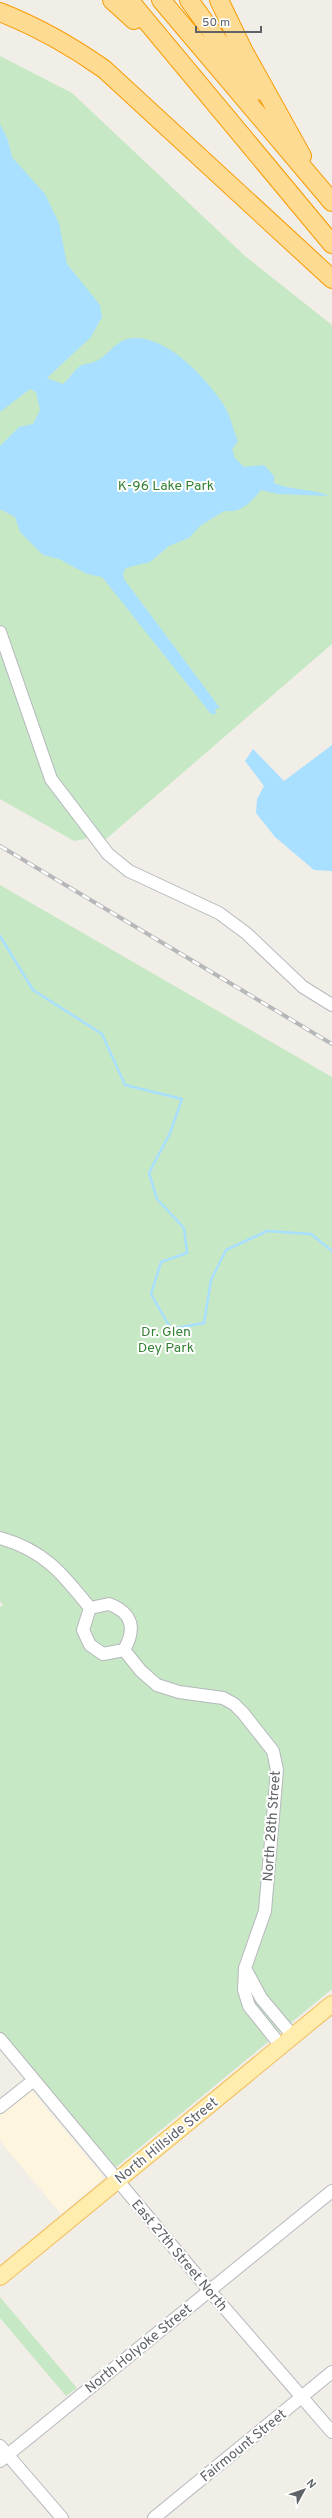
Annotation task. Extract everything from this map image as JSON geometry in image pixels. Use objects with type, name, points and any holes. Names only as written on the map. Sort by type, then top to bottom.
[{"type":"highway","points":[[112,0],[209,98]]},
{"type":"highway","points":[[129,0],[332,244]]},
{"type":"highway","points":[[161,0],[332,202]]},
{"type":"highway","points":[[189,0],[246,80],[278,114]]},
{"type":"highway","points":[[219,0],[243,50],[309,170],[332,199]]},
{"type":"highway","points":[[0,12],[32,24],[66,42],[104,69],[332,279]]},
{"type":"main road","name":"North Hillside Street","points":[[0,2277],[332,2004]]},
{"type":"street","points":[[0,632],[51,779],[108,854],[129,871],[219,914],[246,933],[303,987],[332,1005]]},
{"type":"street","points":[[0,1538],[15,1542],[42,1555],[62,1573],[90,1608]]},
{"type":"street","points":[[109,1604],[121,1609],[128,1617],[131,1628],[129,1640],[124,1650],[102,1654],[90,1645],[83,1630],[90,1608],[109,1604]]},
{"type":"street","name":"North 28th Street","points":[[124,1650],[141,1671],[156,1685],[179,1692],[223,1698],[234,1704],[244,1713],[273,1751],[277,1770],[265,1911],[245,1968],[244,1990],[249,2006],[287,2041]]},
{"type":"street","name":"East 27th Street North","points":[[0,2039],[209,2290],[332,2432]]},
{"type":"street","points":[[0,2107],[34,2080]]},
{"type":"street","name":"North Holyoke Street","points":[[3,2454],[332,2191]]},
{"type":"street","name":"Fairmount Street","points":[[154,2518],[332,2372]]},
{"type":"street","points":[[3,2454],[62,2518]]},
{"type":"shaded area","points":[[32,2091],[103,2176],[103,2179],[61,2214],[0,2141],[0,2114],[27,2092]]},
{"type":"green space","name":"K-96 Lake Park","points":[[0,56],[72,93],[245,256],[332,325],[332,644],[105,840],[96,830],[85,839],[74,841],[0,799]]},
{"type":"green space","name":"Dr. Glen Dey Park","points":[[0,885],[332,1077],[332,1989],[116,2167],[0,2033],[0,1607],[3,1605],[0,1601]]},
{"type":"green space","points":[[0,2297],[77,2388],[66,2396],[0,2318]]},
{"type":"water","points":[[0,124],[8,140],[12,157],[45,194],[59,223],[67,264],[100,305],[102,317],[91,337],[47,378],[63,384],[80,366],[98,360],[116,345],[127,339],[141,338],[155,342],[169,349],[183,359],[208,383],[227,411],[238,441],[232,449],[235,458],[244,467],[264,465],[274,476],[274,483],[281,486],[323,493],[330,496],[278,494],[261,490],[241,509],[224,511],[200,526],[189,538],[169,546],[150,562],[126,568],[123,573],[124,579],[220,708],[215,709],[216,714],[211,714],[102,577],[87,574],[59,559],[43,555],[20,532],[15,517],[0,509],[0,446],[19,427],[33,424],[40,410],[36,392],[30,389],[0,412]]},
{"type":"water","points":[[332,745],[332,871],[314,870],[275,837],[256,813],[257,799],[264,786],[245,761],[253,749],[284,781]]},
{"type":"waterway","points":[[0,936],[33,990],[102,1034],[125,1085],[182,1099],[170,1133],[149,1173],[157,1199],[184,1228],[187,1253],[161,1262],[151,1294],[171,1329],[204,1323],[211,1280],[226,1250],[267,1231],[311,1234],[332,1251]]},
{"type":"railway","points":[[0,846],[332,1044]]}]
